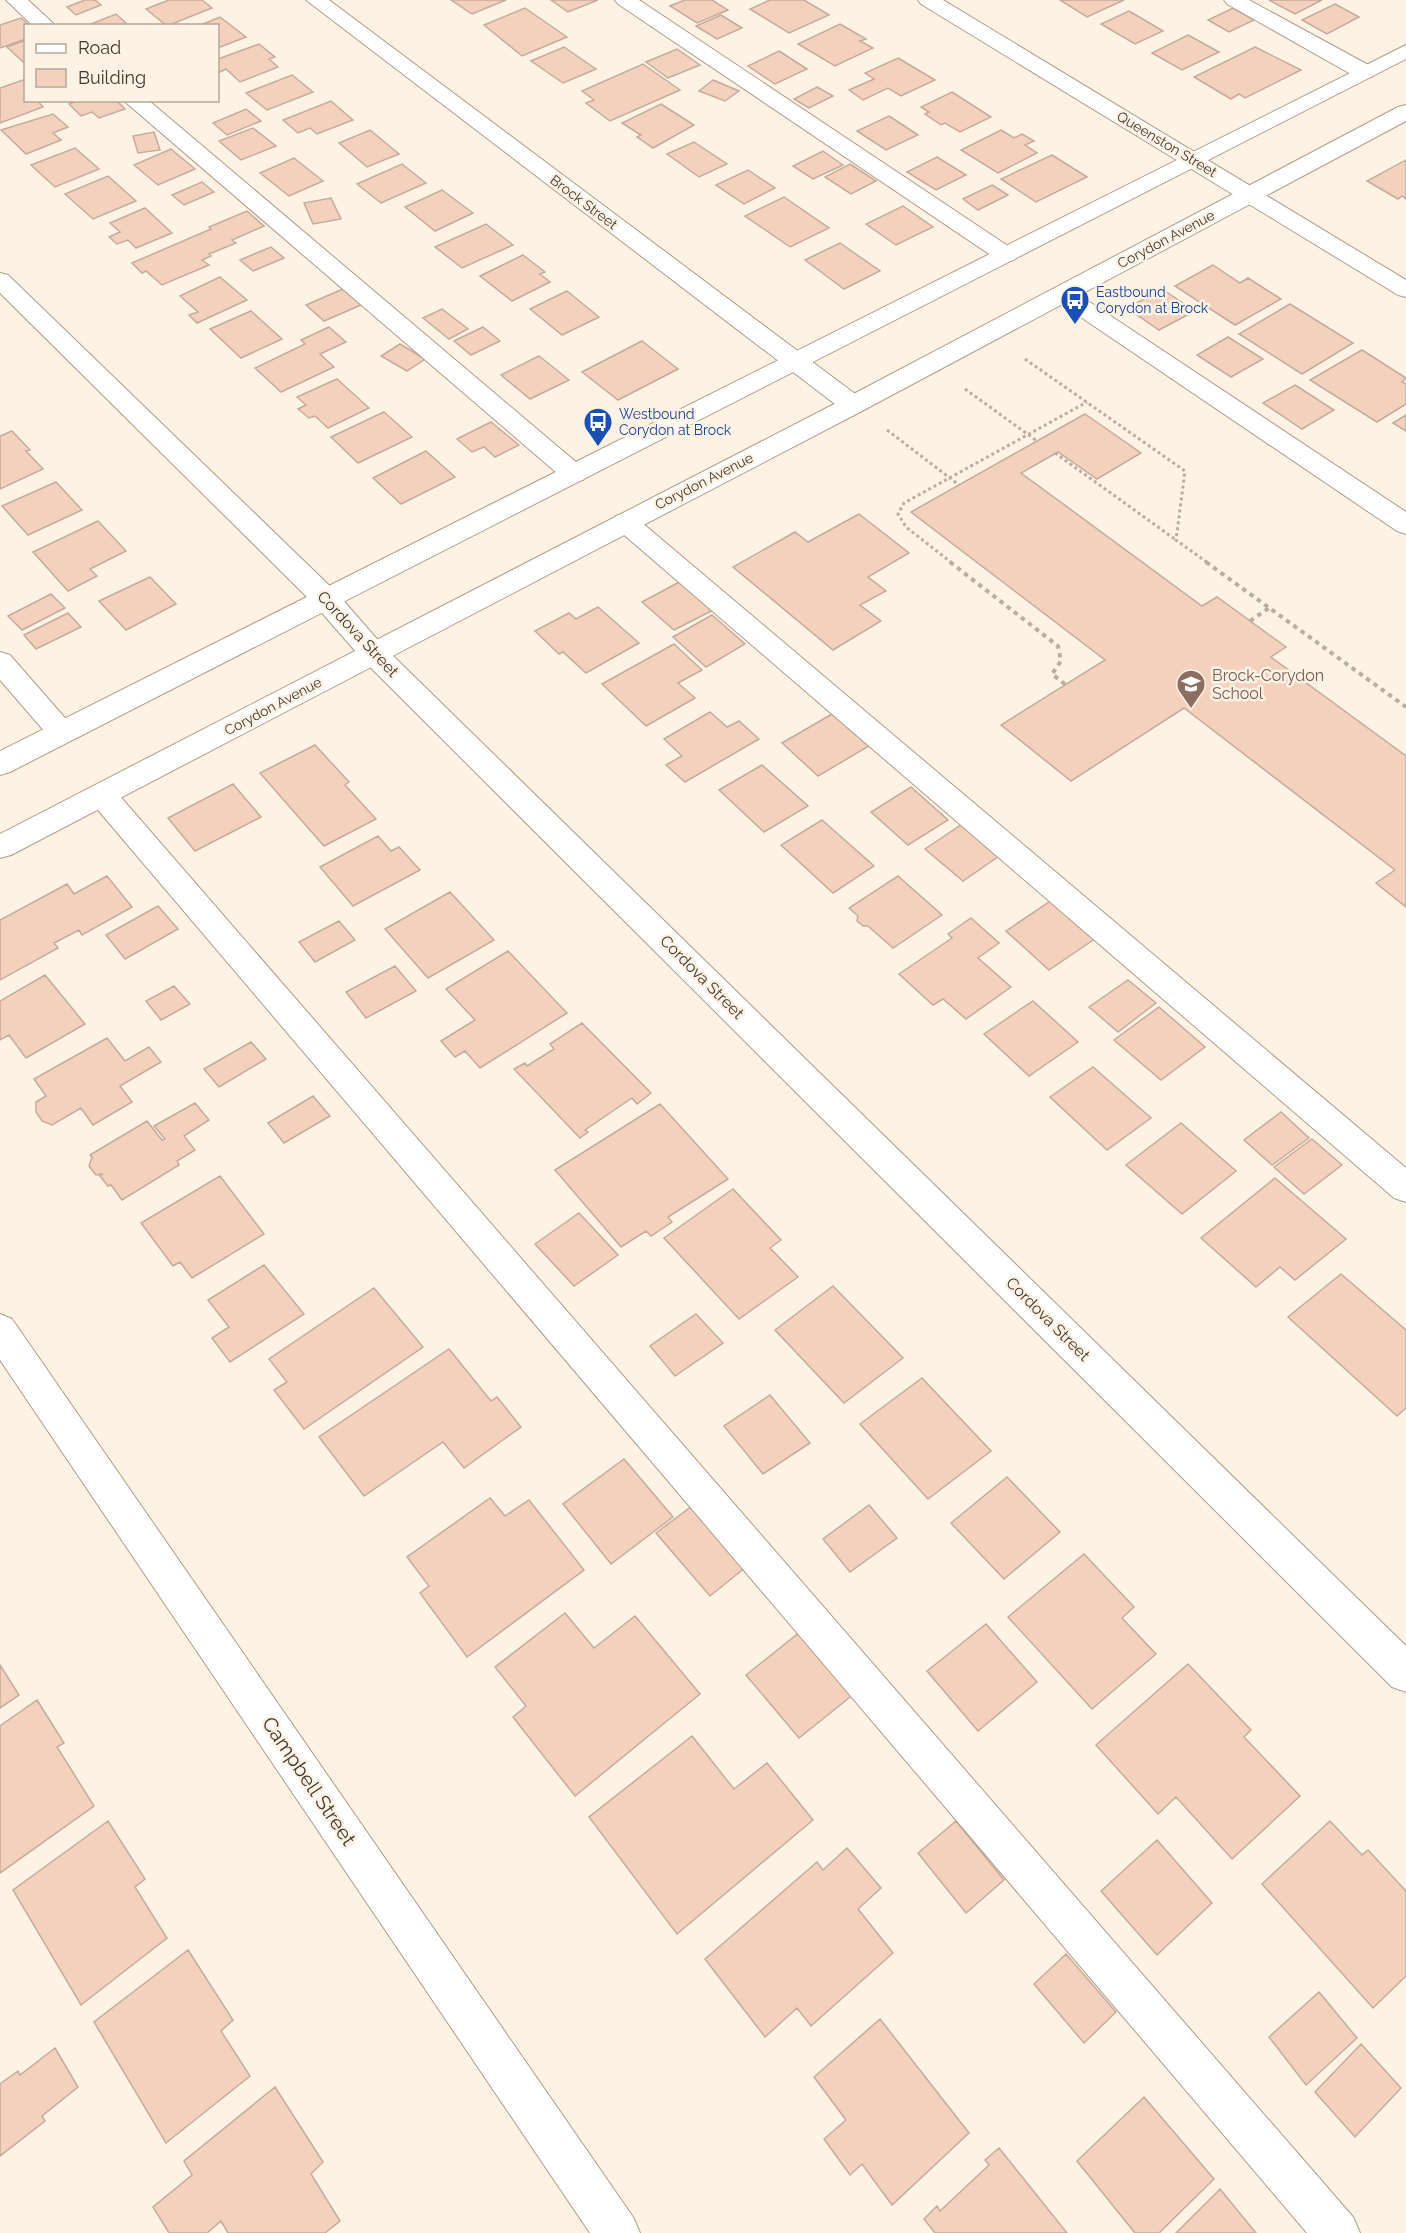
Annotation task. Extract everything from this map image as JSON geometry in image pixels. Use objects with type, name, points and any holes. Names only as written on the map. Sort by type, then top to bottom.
[{"type":"street","points":[[16,0],[44,24]]},
{"type":"street","name":"Brock Street","points":[[316,0],[853,405]]},
{"type":"street","points":[[625,0],[1006,255]]},
{"type":"street","name":"Queenston Street","points":[[928,0],[1406,290]]},
{"type":"street","points":[[1234,0],[1364,72]]},
{"type":"street","points":[[0,764],[1406,51]]},
{"type":"street","points":[[137,102],[574,474]]},
{"type":"street","name":"Corydon Avenue","points":[[0,847],[853,405],[1406,112]]},
{"type":"street","name":"Cordova Street","points":[[0,280],[326,599],[373,653],[1406,1673]]},
{"type":"street","points":[[1062,294],[1406,525]]},
{"type":"street","points":[[625,522],[1406,1188]]},
{"type":"street","points":[[0,662],[62,733]]},
{"type":"street","points":[[102,795],[1338,2233]]},
{"type":"street","name":"Campbell Street","points":[[0,1329],[617,2233]]},
{"type":"path","points":[[1020,355],[1185,471],[1176,540]]},
{"type":"path","points":[[962,387],[1037,441]]},
{"type":"path","points":[[1066,685],[1052,674],[1061,661],[1062,653],[1058,646],[900,521],[898,514],[904,503],[1087,402]]},
{"type":"path","points":[[853,405],[959,485]]},
{"type":"path","points":[[1055,453],[1406,707]]},
{"type":"path","points":[[1250,621],[1269,608]]},
{"type":"building","points":[[85,0],[95,0],[101,5],[76,15],[67,7]]},
{"type":"building","points":[[169,0],[202,0],[212,8],[172,24],[165,24],[146,9]]},
{"type":"building","points":[[451,0],[506,0],[472,14]]},
{"type":"building","points":[[551,0],[598,0],[568,12]]},
{"type":"building","points":[[685,0],[712,0],[728,10],[697,23],[670,6]]},
{"type":"building","points":[[770,0],[804,0],[829,15],[789,33],[750,9]]},
{"type":"building","points":[[1060,0],[1124,0],[1087,17]]},
{"type":"building","points":[[1269,0],[1322,0],[1295,14]]},
{"type":"building","points":[[1335,4],[1359,17],[1327,34],[1302,20]]},
{"type":"building","points":[[525,8],[567,37],[522,56],[484,25]]},
{"type":"building","points":[[1233,8],[1254,20],[1229,32],[1208,20]]},
{"type":"building","points":[[1129,11],[1163,31],[1135,44],[1101,24]]},
{"type":"building","points":[[116,14],[126,23],[124,24],[91,24]]},
{"type":"building","points":[[721,15],[742,28],[717,39],[696,26]]},
{"type":"building","points":[[220,17],[246,37],[219,48],[219,24],[203,24]]},
{"type":"building","points":[[21,18],[28,24],[24,24],[24,40],[0,48],[0,25]]},
{"type":"building","points":[[840,24],[866,39],[860,41],[873,48],[835,66],[798,44]]},
{"type":"building","points":[[1188,35],[1219,52],[1182,70],[1152,53]]},
{"type":"building","points":[[24,41],[24,62],[23,62],[7,47]]},
{"type":"building","points":[[259,44],[275,57],[269,59],[278,67],[240,82],[226,69],[219,72],[219,59]]},
{"type":"building","points":[[564,47],[596,69],[563,83],[531,61]]},
{"type":"building","points":[[1255,47],[1301,70],[1245,98],[1239,94],[1231,99],[1194,77]]},
{"type":"building","points":[[677,49],[700,65],[668,78],[646,62]]},
{"type":"building","points":[[779,51],[807,69],[775,84],[748,66]]},
{"type":"building","points":[[898,58],[935,80],[901,96],[888,88],[863,100],[849,90],[874,79],[865,73]]},
{"type":"building","points":[[643,64],[680,90],[610,121],[586,103],[594,100],[582,91]]},
{"type":"building","points":[[292,75],[313,92],[267,110],[246,93]]},
{"type":"building","points":[[24,80],[24,102],[39,102],[43,107],[0,123],[0,88]]},
{"type":"building","points":[[713,80],[739,91],[725,101],[699,91]]},
{"type":"building","points":[[817,87],[833,96],[809,108],[794,99]]},
{"type":"building","points":[[952,92],[991,117],[960,132],[945,123],[941,125],[925,114],[929,112],[921,107]]},
{"type":"building","points":[[331,101],[353,120],[317,134],[310,128],[298,133],[283,120]]},
{"type":"building","points":[[118,102],[125,109],[99,118],[92,112],[81,116],[69,104]]},
{"type":"building","points":[[661,104],[694,125],[653,148],[637,137],[641,135],[622,123]]},
{"type":"building","points":[[246,109],[261,121],[227,135],[213,123]]},
{"type":"building","points":[[53,114],[68,127],[53,133],[61,140],[26,154],[1,130]]},
{"type":"building","points":[[889,116],[918,135],[886,150],[857,131]]},
{"type":"building","points":[[253,128],[276,146],[241,160],[219,141]]},
{"type":"building","points":[[370,130],[399,154],[367,167],[339,143]]},
{"type":"building","points":[[1001,130],[1014,138],[1022,134],[1034,141],[1025,145],[1037,153],[998,173],[961,150]]},
{"type":"building","points":[[154,132],[160,150],[138,153],[133,136]]},
{"type":"building","points":[[694,142],[727,164],[699,177],[667,154]]},
{"type":"building","points":[[75,148],[99,169],[55,187],[31,165]]},
{"type":"building","points":[[171,149],[195,169],[158,185],[134,165]]},
{"type":"building","points":[[823,151],[843,165],[813,179],[793,166]]},
{"type":"building","points":[[1052,155],[1087,177],[1036,202],[1001,179]]},
{"type":"building","points":[[937,157],[966,175],[936,190],[907,172]]},
{"type":"building","points":[[294,158],[323,181],[289,196],[260,173]]},
{"type":"building","points":[[1406,160],[1406,199],[1402,196],[1398,199],[1367,181]]},
{"type":"building","points":[[402,164],[426,183],[381,203],[357,184]]},
{"type":"building","points":[[850,164],[876,181],[851,194],[825,177]]},
{"type":"building","points":[[748,170],[775,188],[744,204],[716,185]]},
{"type":"building","points":[[108,176],[136,201],[93,219],[65,194]]},
{"type":"building","points":[[202,182],[214,192],[184,205],[172,195]]},
{"type":"building","points":[[992,185],[1008,195],[978,210],[963,199]]},
{"type":"building","points":[[442,190],[473,213],[435,231],[405,207]]},
{"type":"building","points":[[784,197],[829,228],[790,247],[745,216]]},
{"type":"building","points":[[331,198],[341,219],[313,224],[304,203]]},
{"type":"building","points":[[903,206],[933,227],[896,245],[866,224]]},
{"type":"building","points":[[145,208],[172,233],[136,248],[128,240],[117,244],[109,237],[120,232],[110,223]]},
{"type":"building","points":[[247,211],[264,226],[232,240],[236,243],[209,254],[211,256],[202,260],[209,265],[162,285],[146,271],[142,273],[132,263],[211,229],[209,227]]},
{"type":"building","points":[[486,224],[513,245],[462,268],[435,247]]},
{"type":"building","points":[[840,243],[880,271],[844,289],[805,260]]},
{"type":"building","points":[[271,247],[284,258],[253,271],[240,260]]},
{"type":"building","points":[[523,255],[545,272],[540,274],[550,282],[512,301],[480,276]]},
{"type":"building","points":[[1213,265],[1240,283],[1248,278],[1281,299],[1235,325],[1175,286]]},
{"type":"building","points":[[220,277],[247,300],[197,323],[189,315],[198,312],[180,296]]},
{"type":"building","points":[[343,289],[361,305],[324,321],[306,305]]},
{"type":"building","points":[[1162,289],[1195,311],[1159,330],[1127,308]]},
{"type":"building","points":[[567,291],[599,317],[562,335],[530,309]]},
{"type":"building","points":[[1290,304],[1353,343],[1302,374],[1239,334]]},
{"type":"building","points":[[442,309],[468,329],[449,339],[423,318]]},
{"type":"building","points":[[251,311],[282,339],[241,358],[210,329]]},
{"type":"building","points":[[329,327],[346,342],[320,354],[334,367],[281,392],[255,368],[305,344],[301,340]]},
{"type":"building","points":[[483,327],[500,341],[471,355],[454,341]]},
{"type":"building","points":[[1228,337],[1263,359],[1231,377],[1197,355]]},
{"type":"building","points":[[642,341],[678,369],[618,400],[582,372]]},
{"type":"building","points":[[400,344],[425,359],[407,371],[381,356]]},
{"type":"building","points":[[1362,350],[1406,378],[1402,382],[1406,384],[1406,404],[1377,422],[1310,380]]},
{"type":"building","points":[[539,356],[569,380],[530,399],[501,375]]},
{"type":"building","points":[[337,379],[369,408],[328,428],[315,416],[309,418],[298,409],[306,405],[297,397]]},
{"type":"building","points":[[1295,385],[1334,410],[1302,429],[1263,403]]},
{"type":"building","points":[[384,412],[412,437],[358,463],[331,437]]},
{"type":"building","points":[[1085,414],[1141,453],[1097,479],[1058,452],[1021,473],[1202,606],[1217,597],[1286,647],[1271,657],[1406,756],[1406,907],[1376,883],[1395,870],[1184,708],[1071,781],[1001,725],[1105,660],[911,512]]},
{"type":"building","points":[[1406,415],[1406,431],[1393,423]]},
{"type":"building","points":[[491,422],[519,445],[495,457],[484,447],[472,452],[457,439]]},
{"type":"building","points":[[12,431],[30,450],[26,451],[43,469],[0,489],[0,436]]},
{"type":"building","points":[[426,451],[455,477],[401,504],[373,478]]},
{"type":"building","points":[[56,482],[82,510],[28,535],[2,506]]},
{"type":"building","points":[[859,514],[909,553],[868,577],[886,591],[860,605],[881,621],[833,650],[733,567],[795,532],[808,542]]},
{"type":"building","points":[[98,521],[126,551],[90,569],[97,576],[68,591],[33,552]]},
{"type":"building","points":[[150,577],[176,604],[126,630],[99,601]]},
{"type":"building","points":[[683,580],[715,609],[674,630],[642,602]]},
{"type":"building","points":[[51,594],[65,608],[22,630],[8,616]]},
{"type":"building","points":[[598,607],[639,643],[586,673],[563,652],[559,654],[535,631],[569,613],[576,619]]},
{"type":"building","points":[[68,613],[81,627],[36,649],[24,635]]},
{"type":"building","points":[[712,615],[745,644],[706,667],[673,637]]},
{"type":"building","points":[[674,644],[702,670],[678,683],[695,698],[646,726],[602,684]]},
{"type":"building","points":[[710,712],[727,727],[739,721],[759,739],[685,782],[666,765],[682,756],[664,739]]},
{"type":"building","points":[[832,714],[869,746],[818,776],[782,743]]},
{"type":"building","points":[[315,745],[349,782],[345,785],[376,819],[324,846],[260,773]]},
{"type":"building","points":[[762,765],[808,806],[764,832],[719,790]]},
{"type":"building","points":[[233,784],[261,817],[195,851],[168,818]]},
{"type":"building","points":[[911,787],[948,820],[908,845],[871,812]]},
{"type":"building","points":[[822,820],[874,866],[833,893],[781,845]]},
{"type":"building","points":[[964,823],[1002,854],[963,881],[925,849]]},
{"type":"building","points":[[378,836],[391,851],[399,847],[420,870],[353,906],[320,867]]},
{"type":"building","points":[[107,876],[132,907],[82,935],[79,930],[54,943],[58,948],[0,980],[0,920],[67,884],[74,894]]},
{"type":"building","points":[[898,876],[942,915],[893,948],[868,926],[863,926],[857,921],[858,916],[849,908]]},
{"type":"building","points":[[450,892],[494,940],[428,978],[385,929]]},
{"type":"building","points":[[1052,900],[1096,938],[1049,970],[1006,931]]},
{"type":"building","points":[[158,906],[178,929],[125,959],[106,935]]},
{"type":"building","points":[[971,918],[999,943],[978,958],[1011,987],[966,1019],[943,999],[933,1005],[899,974],[952,938],[948,934]]},
{"type":"building","points":[[339,921],[355,940],[315,962],[299,942]]},
{"type":"building","points":[[508,951],[567,1013],[480,1068],[465,1051],[455,1057],[441,1041],[475,1020],[446,989]]},
{"type":"building","points":[[395,966],[416,991],[366,1018],[346,992]]},
{"type":"building","points":[[45,975],[85,1024],[26,1058],[9,1035],[0,1040],[0,1001]]},
{"type":"building","points":[[1128,980],[1156,1003],[1118,1032],[1089,1007]]},
{"type":"building","points":[[174,986],[190,1004],[161,1020],[146,1001]]},
{"type":"building","points":[[1033,1001],[1078,1042],[1029,1076],[984,1034]]},
{"type":"building","points":[[1159,1007],[1205,1047],[1161,1080],[1114,1040]]},
{"type":"building","points":[[582,1023],[651,1093],[637,1104],[632,1098],[585,1130],[588,1132],[580,1138],[514,1069],[525,1063],[527,1066],[554,1049],[550,1044]]},
{"type":"building","points":[[107,1038],[125,1061],[149,1047],[161,1062],[120,1086],[132,1102],[93,1125],[81,1108],[52,1125],[42,1121],[36,1112],[36,1102],[46,1096],[34,1079]]},
{"type":"building","points":[[251,1042],[266,1059],[219,1087],[204,1069]]},
{"type":"building","points":[[1093,1067],[1151,1118],[1107,1150],[1050,1097]]},
{"type":"building","points":[[313,1096],[330,1116],[284,1143],[268,1123]]},
{"type":"building","points":[[195,1103],[209,1120],[184,1136],[195,1150],[177,1161],[179,1165],[122,1200],[111,1185],[108,1186],[100,1176],[102,1174],[96,1175],[89,1166],[92,1157],[90,1155],[147,1121],[162,1140],[165,1139],[154,1126]]},
{"type":"building","points":[[660,1104],[728,1179],[668,1217],[672,1222],[651,1236],[646,1231],[621,1247],[555,1170]]},
{"type":"building","points":[[1281,1112],[1309,1138],[1272,1165],[1244,1140]]},
{"type":"building","points":[[1181,1123],[1236,1171],[1182,1214],[1126,1165]]},
{"type":"building","points":[[1312,1139],[1342,1165],[1304,1194],[1274,1167]]},
{"type":"building","points":[[220,1176],[264,1234],[192,1278],[180,1262],[173,1266],[141,1223]]},
{"type":"building","points":[[1275,1178],[1346,1239],[1295,1280],[1280,1267],[1256,1287],[1201,1238]]},
{"type":"building","points":[[733,1189],[781,1240],[770,1248],[798,1277],[739,1319],[664,1238]]},
{"type":"building","points":[[579,1213],[618,1255],[574,1286],[535,1244]]},
{"type":"building","points":[[264,1265],[304,1314],[230,1362],[212,1338],[229,1327],[208,1300]]},
{"type":"building","points":[[1341,1274],[1406,1330],[1406,1408],[1397,1416],[1288,1317]]},
{"type":"building","points":[[833,1286],[903,1358],[844,1403],[775,1330]]},
{"type":"building","points":[[374,1288],[423,1347],[304,1429],[274,1390],[287,1382],[269,1359]]},
{"type":"building","points":[[696,1314],[723,1343],[675,1376],[650,1346]]},
{"type":"building","points":[[449,1349],[491,1401],[497,1397],[521,1427],[464,1468],[443,1442],[364,1496],[319,1437]]},
{"type":"building","points":[[922,1378],[991,1451],[928,1499],[860,1424]]},
{"type":"building","points":[[770,1395],[810,1443],[763,1474],[724,1426]]},
{"type":"building","points":[[624,1459],[673,1517],[611,1564],[563,1504]]},
{"type":"building","points":[[1007,1477],[1060,1532],[1004,1579],[951,1523]]},
{"type":"building","points":[[490,1498],[505,1516],[529,1500],[584,1570],[467,1657],[420,1593],[429,1586],[407,1557]]},
{"type":"building","points":[[869,1505],[897,1538],[850,1572],[823,1539]]},
{"type":"building","points":[[692,1506],[746,1567],[710,1596],[656,1533]]},
{"type":"building","points":[[1084,1554],[1134,1607],[1122,1618],[1156,1654],[1092,1709],[1008,1617]]},
{"type":"building","points":[[565,1613],[594,1648],[635,1616],[700,1694],[575,1796],[513,1717],[526,1706],[495,1667]]},
{"type":"building","points":[[986,1624],[1037,1682],[978,1731],[927,1671]]},
{"type":"building","points":[[805,1628],[859,1690],[799,1738],[746,1675]]},
{"type":"building","points":[[1188,1664],[1251,1730],[1244,1737],[1300,1796],[1232,1859],[1176,1797],[1158,1814],[1096,1745]]},
{"type":"building","points":[[0,1665],[19,1695],[0,1708]]},
{"type":"building","points":[[37,1700],[64,1743],[57,1747],[94,1806],[0,1873],[0,1726]]},
{"type":"building","points":[[692,1736],[734,1789],[767,1763],[813,1820],[677,1934],[589,1817]]},
{"type":"building","points":[[108,1821],[145,1879],[135,1887],[167,1938],[81,2005],[13,1890]]},
{"type":"building","points":[[956,1821],[1004,1880],[966,1913],[918,1853]]},
{"type":"building","points":[[1330,1821],[1362,1855],[1368,1850],[1406,1891],[1406,1976],[1373,2008],[1262,1884]]},
{"type":"building","points":[[1157,1840],[1212,1903],[1157,1955],[1101,1891]]},
{"type":"building","points":[[847,1848],[881,1888],[858,1909],[893,1953],[811,2026],[797,2008],[765,2037],[705,1959],[817,1862],[823,1870]]},
{"type":"building","points":[[188,1950],[233,2020],[221,2031],[250,2076],[166,2143],[94,2022]]},
{"type":"building","points":[[1066,1954],[1116,2012],[1084,2043],[1034,1984]]},
{"type":"building","points":[[1319,1992],[1357,2038],[1306,2085],[1269,2037]]},
{"type":"building","points":[[880,2019],[969,2133],[892,2205],[862,2164],[850,2175],[824,2139],[846,2120],[814,2077]]},
{"type":"building","points":[[1361,2044],[1401,2088],[1355,2137],[1315,2092]]},
{"type":"building","points":[[55,2048],[78,2087],[42,2116],[45,2121],[0,2156],[0,2084],[18,2071],[20,2075]]},
{"type":"building","points":[[275,2087],[323,2162],[311,2174],[340,2221],[325,2233],[228,2233],[221,2221],[207,2233],[169,2233],[153,2207],[192,2175],[184,2161]]},
{"type":"building","points":[[1144,2097],[1214,2179],[1159,2233],[1135,2233],[1077,2161]]},
{"type":"building","points":[[999,2148],[1067,2233],[935,2233],[924,2219],[937,2206],[940,2211],[989,2165],[985,2160]]},
{"type":"building","points":[[1220,2189],[1256,2233],[1176,2233]]},
{"type":"place","name":"Eastbound Corydon at Brock","points":[[1075,326]]},
{"type":"place","name":"Westbound Corydon at Brock","points":[[598,448]]},
{"type":"place","name":"Brock-Corydon School","points":[[1191,710]]}]
